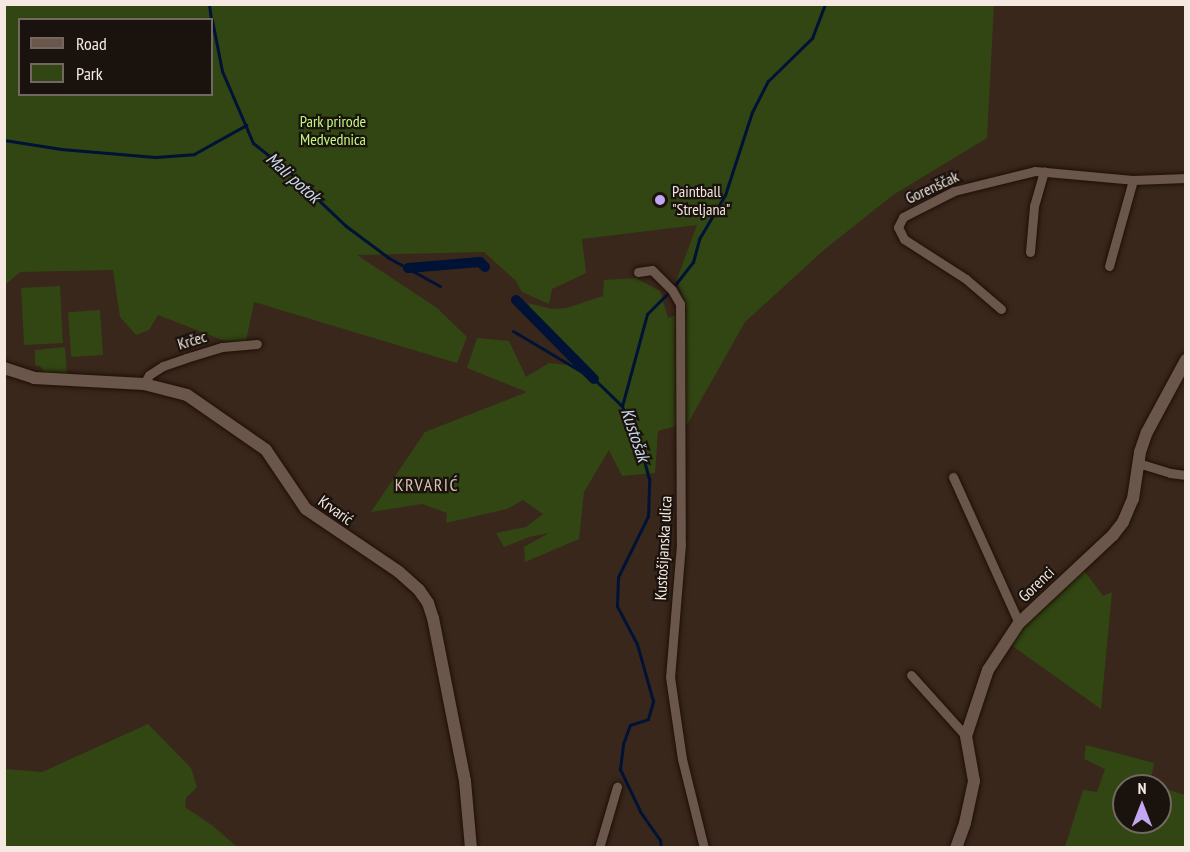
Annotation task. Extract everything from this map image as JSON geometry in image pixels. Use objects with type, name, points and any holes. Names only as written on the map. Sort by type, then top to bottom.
[{"type":"street","name":"Gorenščak","points":[[1001,309],[966,279],[909,243],[900,232],[900,222],[922,206],[954,190],[1009,175],[1044,171],[1133,180],[1185,178]]},
{"type":"street","points":[[1030,252],[1034,206],[1044,171]]},
{"type":"street","points":[[1109,266],[1133,180]]},
{"type":"street","name":"Kustošijanska ulica","points":[[638,272],[652,270],[672,290],[680,304],[681,544],[670,677],[682,759],[704,848]]},
{"type":"street","name":"Krčec","points":[[144,384],[149,375],[163,366],[186,357],[222,347],[257,344]]},
{"type":"street","name":"Gorenci","points":[[956,848],[967,814],[974,781],[966,736],[988,670],[1018,623],[1118,529],[1130,508],[1138,463],[1153,418],[1185,360]]},
{"type":"street","name":"Krvarić","points":[[4,368],[45,379],[144,384],[187,396],[261,446],[276,461],[306,509],[399,572],[428,603],[465,781],[471,848]]},
{"type":"street","points":[[1138,463],[1185,475]]},
{"type":"street","points":[[953,477],[1018,623]]},
{"type":"street","points":[[911,675],[966,736]]},
{"type":"street","points":[[599,848],[617,787]]},
{"type":"green space","name":"Park prirode Medvednica","points":[[5,5],[994,5],[987,138],[893,195],[825,249],[745,322],[688,423],[658,431],[655,473],[622,476],[609,450],[584,492],[579,539],[525,562],[524,547],[549,533],[529,537],[504,547],[496,533],[526,527],[543,514],[523,500],[507,509],[446,523],[447,513],[422,504],[371,512],[425,432],[527,392],[467,368],[477,338],[509,341],[526,377],[549,363],[569,365],[576,354],[532,311],[528,303],[552,309],[567,308],[603,296],[604,280],[636,278],[660,291],[668,318],[687,311],[677,279],[697,225],[582,239],[586,273],[552,289],[549,304],[522,292],[516,281],[484,252],[357,255],[437,308],[467,337],[457,363],[254,302],[246,341],[225,341],[158,315],[149,330],[136,335],[120,317],[113,270],[20,272],[5,285]]},
{"type":"green space","points":[[60,286],[63,343],[24,345],[21,288]]},
{"type":"green space","points":[[100,310],[103,355],[71,357],[68,312]]},
{"type":"green space","points":[[65,347],[67,376],[45,373],[40,366],[35,365],[35,350]]},
{"type":"green space","points":[[1083,569],[1103,596],[1112,592],[1101,709],[1011,645],[1009,640]]},
{"type":"green space","points":[[148,724],[191,768],[197,787],[186,798],[185,807],[213,826],[237,847],[5,847],[5,769],[42,772]]},
{"type":"green space","points":[[1086,745],[1154,763],[1152,774],[1112,774],[1112,834],[1172,834],[1172,791],[1185,795],[1185,847],[1065,847],[1083,790],[1097,792],[1105,769],[1084,759]]},
{"type":"waterway","name":"Mali potok","points":[[209,4],[211,18]]},
{"type":"waterway","name":"Kustošak","points":[[661,848],[660,840],[640,811],[620,769],[623,744],[630,725],[648,719],[653,701],[637,644],[617,606],[618,577],[648,516],[649,479],[638,438],[622,406],[647,314],[671,290],[693,262],[699,239],[725,195],[752,112],[768,81],[812,38],[825,4]]},
{"type":"waterway","name":"Mali potok","points":[[213,25],[222,71],[253,143],[288,171],[346,226],[389,258],[440,286]]},
{"type":"waterway","points":[[4,140],[61,149],[155,157],[194,154],[246,125]]},
{"type":"waterway","points":[[408,268],[480,262],[485,267]]},
{"type":"waterway","points":[[516,300],[594,379]]},
{"type":"waterway","name":"Mali potok","points":[[513,331],[594,379],[622,406]]},
{"type":"place","name":"Paintball \"Streljana\"","points":[[660,200]]},
{"type":"district","name":"KRVARIĆ","points":[[427,485]]}]
